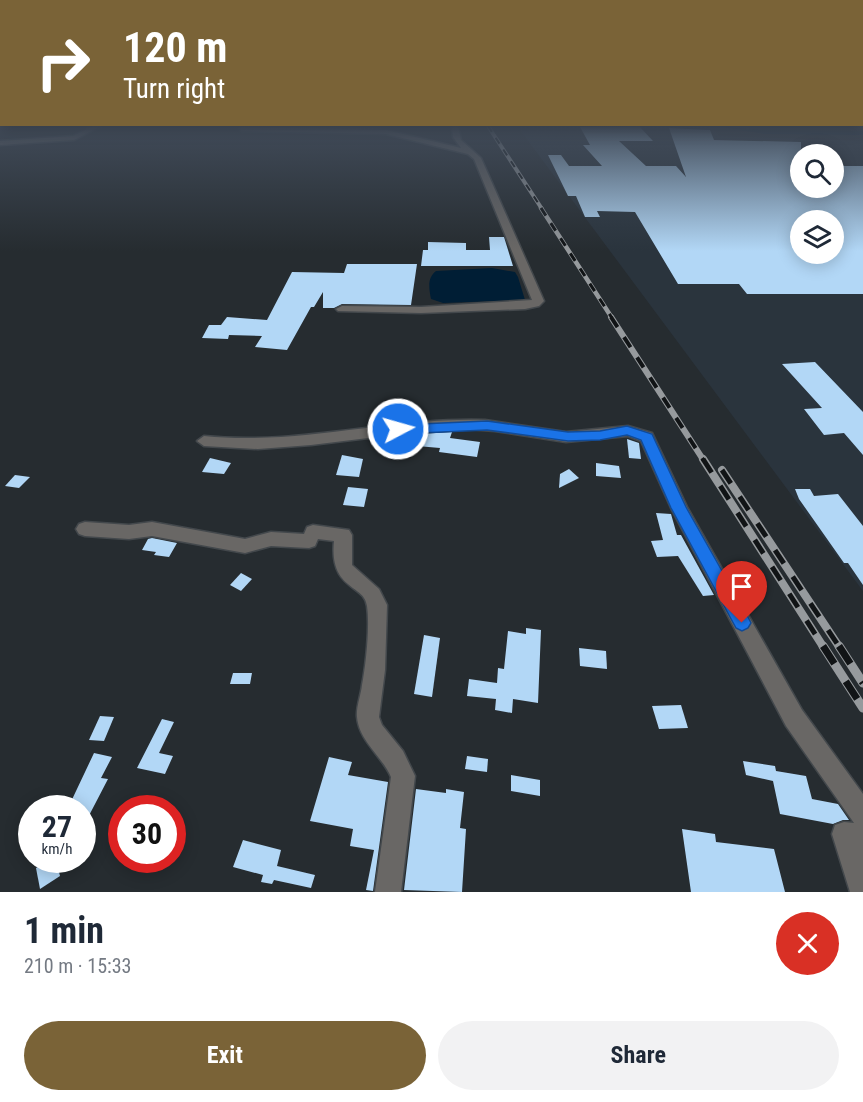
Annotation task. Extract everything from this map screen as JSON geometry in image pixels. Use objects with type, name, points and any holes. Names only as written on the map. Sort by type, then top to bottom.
[{"type":"street","points":[[342,309],[421,310],[525,306],[538,301],[512,235],[480,168]]},
{"type":"street","points":[[204,441],[235,445],[288,443],[418,427],[460,425],[487,425],[568,437],[627,430],[647,437],[679,508],[795,718],[863,815]]},
{"type":"street","points":[[85,529],[129,532],[152,529],[245,546],[271,539],[309,541],[313,532],[343,535],[339,556],[341,565],[349,576],[374,597],[376,605],[375,670],[368,717],[373,732],[395,759],[403,776],[388,892]]},
{"type":"street","points":[[863,837],[844,834],[863,892]]},
{"type":"shaded area","points":[[548,168],[790,168],[790,198],[844,198],[844,168],[863,168],[863,591]]},
{"type":"water","points":[[492,268],[515,272],[525,300],[443,303],[431,299],[430,280],[436,271]]},
{"type":"building","points":[[554,168],[677,168],[686,177],[683,168],[790,168],[790,198],[844,198],[844,168],[863,168],[863,294],[747,294],[739,284],[678,284],[635,212],[597,211],[600,217],[585,217],[576,196],[568,196]]},
{"type":"building","points":[[489,237],[504,237],[513,266],[421,266],[423,250],[428,250],[428,242],[466,243],[466,250],[490,250]]},
{"type":"building","points":[[347,264],[417,264],[411,305],[342,304],[334,308],[323,308],[323,292],[314,307],[311,307],[287,350],[255,347],[262,336],[229,335],[228,339],[202,338],[209,325],[221,325],[227,317],[267,320],[292,272],[344,273]]},
{"type":"building","points":[[815,362],[863,412],[863,455],[844,433],[824,435],[804,409],[822,408],[782,364]]},
{"type":"building","points":[[452,432],[450,438],[480,442],[477,457],[439,452],[440,448],[417,446],[419,434]]},
{"type":"building","points":[[627,439],[639,443],[641,459],[629,458]]},
{"type":"building","points":[[342,455],[363,459],[359,477],[336,475]]},
{"type":"building","points":[[210,458],[231,463],[224,474],[202,472]]},
{"type":"building","points":[[596,463],[619,466],[621,478],[596,476]]},
{"type":"building","points":[[569,469],[579,478],[559,488],[560,474]]},
{"type":"building","points":[[15,475],[30,477],[19,488],[5,486]]},
{"type":"building","points":[[348,487],[368,489],[364,507],[343,505]]},
{"type":"building","points":[[795,489],[810,489],[814,496],[838,494],[863,526],[863,585],[848,563],[844,563],[799,499]]},
{"type":"building","points":[[656,513],[671,514],[677,535],[681,535],[714,595],[703,596],[678,556],[657,557],[651,541],[663,540]]},
{"type":"building","points":[[148,539],[177,543],[169,557],[154,555],[156,552],[142,550]]},
{"type":"building","points":[[241,573],[252,579],[241,591],[230,585]]},
{"type":"building","points":[[526,628],[541,630],[538,703],[513,699],[512,713],[495,710],[496,699],[467,696],[469,679],[497,683],[498,668],[504,669],[508,631],[526,634]]},
{"type":"building","points":[[424,635],[440,638],[432,697],[414,694]]},
{"type":"building","points":[[579,648],[606,651],[607,669],[580,666]]},
{"type":"building","points":[[233,673],[252,673],[250,684],[230,684]]},
{"type":"building","points":[[681,705],[688,728],[659,729],[652,706]]},
{"type":"building","points":[[100,716],[114,717],[104,741],[89,740]]},
{"type":"building","points":[[162,719],[174,722],[159,753],[173,756],[165,774],[137,768]]},
{"type":"building","points":[[94,753],[112,757],[101,778],[108,779],[96,802],[96,795],[74,795]]},
{"type":"building","points":[[467,756],[488,759],[487,772],[465,769]]},
{"type":"building","points":[[329,757],[352,762],[348,775],[388,782],[373,891],[366,890],[374,850],[350,846],[353,829],[310,821]]},
{"type":"building","points":[[743,761],[775,766],[776,771],[806,776],[812,799],[838,804],[849,820],[833,824],[780,814],[773,781],[746,775]]},
{"type":"building","points":[[511,775],[540,780],[540,796],[511,791]]},
{"type":"building","points":[[416,789],[446,793],[446,789],[464,792],[460,828],[466,829],[462,892],[404,890]]},
{"type":"building","points":[[682,829],[715,834],[716,842],[774,849],[785,892],[691,892]]},
{"type":"building","points":[[243,840],[281,850],[277,866],[315,875],[311,888],[274,880],[272,884],[261,882],[263,875],[233,867]]},
{"type":"building","points":[[37,873],[59,873],[60,876],[40,889]]},
{"type":"railway","points":[[515,168],[542,209]]},
{"type":"railway","points":[[541,208],[612,318]]},
{"type":"railway","points":[[611,317],[704,461]]},
{"type":"railway","points":[[703,459],[824,648]]},
{"type":"railway","points":[[722,470],[840,648]]},
{"type":"railway","points":[[823,646],[863,708]]},
{"type":"railway","points":[[839,646],[863,683]]},
{"type":"route","points":[[398,429],[487,425],[568,437],[627,430],[647,437],[660,461],[679,508],[742,623]]}]
